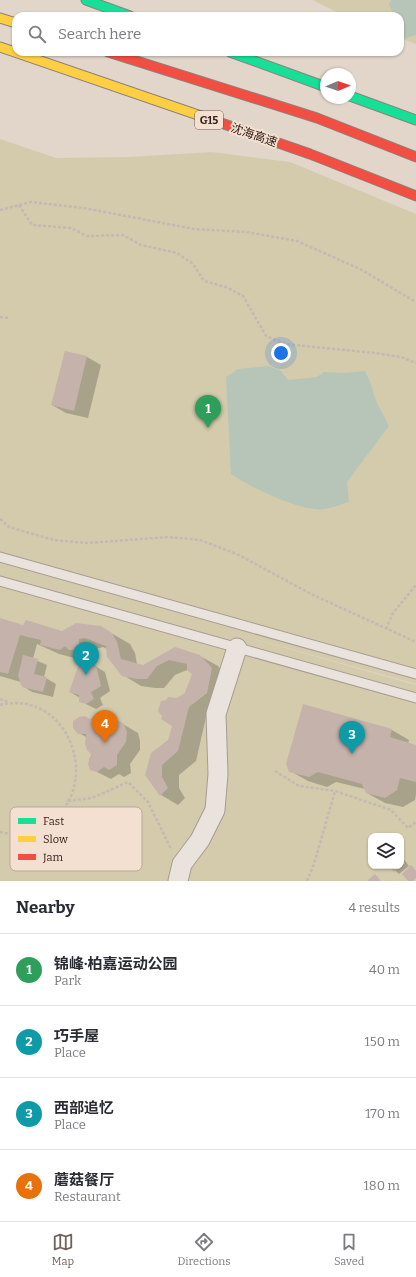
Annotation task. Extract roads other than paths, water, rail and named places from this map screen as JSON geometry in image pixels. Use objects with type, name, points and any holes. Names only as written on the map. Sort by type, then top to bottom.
[{"type":"highway","points":[[86,0],[119,12]]},
{"type":"highway","points":[[0,18],[12,22]]},
{"type":"highway","name":"沈海高速","points":[[0,47],[12,51]]},
{"type":"highway","name":"沈海高速","points":[[26,56],[310,154],[416,196]]},
{"type":"highway","points":[[121,56],[317,118],[416,158]]},
{"type":"highway","points":[[241,56],[320,85]]},
{"type":"highway","points":[[356,98],[416,120]]},
{"type":"street","points":[[180,872],[200,840],[215,810],[218,774],[216,714],[237,648]]},
{"type":"lane","points":[[0,557],[416,674]]},
{"type":"lane","points":[[0,581],[416,698]]},
{"type":"place","name":"锦峰·柏嘉运动公园","points":[[208,428]]},
{"type":"place","name":"巧手屋","points":[[86,675]]},
{"type":"place","name":"蘑菇餐厅","points":[[105,743]]},
{"type":"place","name":"西部追忆","points":[[352,754]]}]
